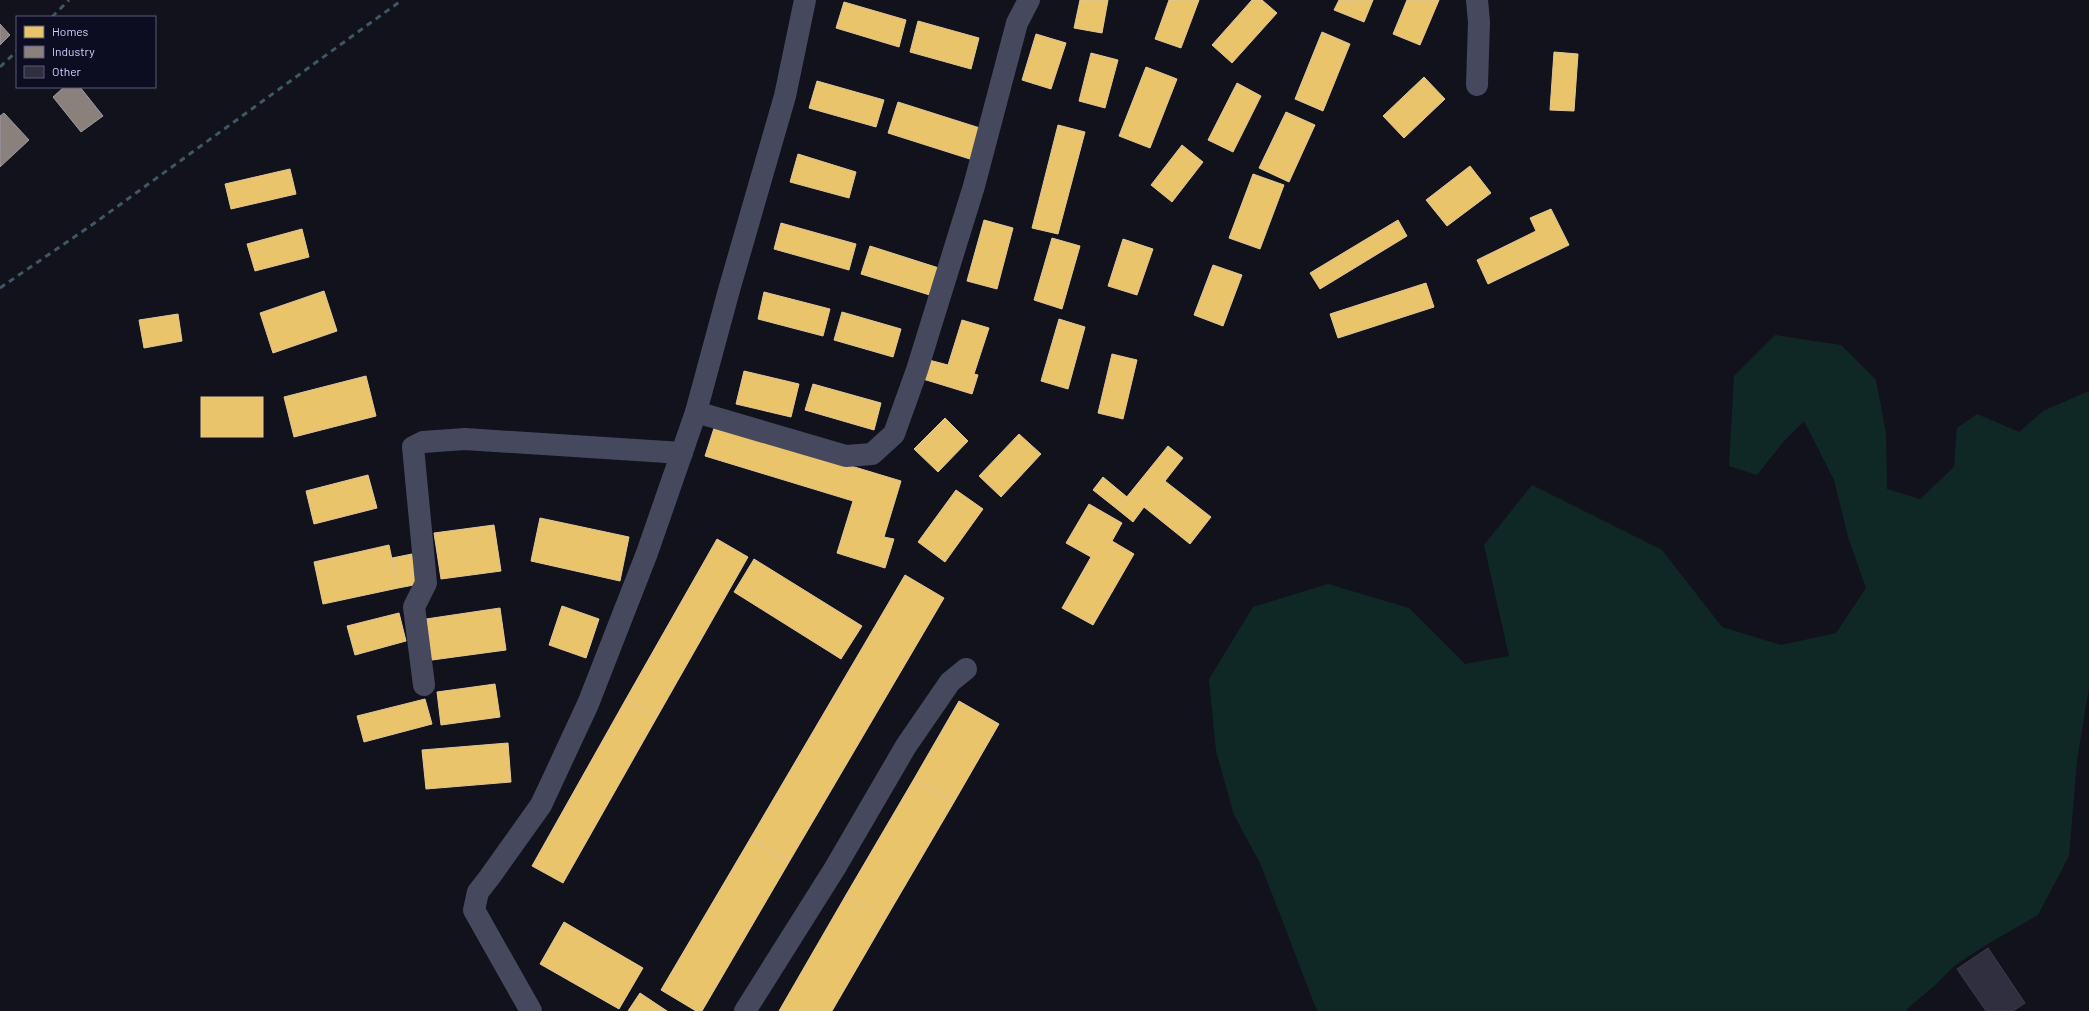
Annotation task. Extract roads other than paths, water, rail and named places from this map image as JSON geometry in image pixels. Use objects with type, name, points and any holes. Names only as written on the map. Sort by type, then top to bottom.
[{"type":"street","points":[[531,1011],[474,910],[478,892],[490,878],[541,805],[591,697],[648,553],[696,412],[729,290],[785,96],[805,0]]},
{"type":"street","points":[[696,412],[846,456],[872,454],[894,434],[917,370],[974,186],[1017,23],[1029,0]]},
{"type":"street","points":[[1477,0],[1479,22],[1477,85]]},
{"type":"street","points":[[424,685],[414,607],[426,583],[413,447],[423,442],[465,439],[682,453]]},
{"type":"street","points":[[745,1011],[835,868],[906,746],[950,682],[966,670]]},
{"type":"railway","points":[[53,16],[69,0]]},
{"type":"railway","points":[[0,288],[96,222],[402,0]]},
{"type":"railway","points":[[0,67],[16,52]]}]
